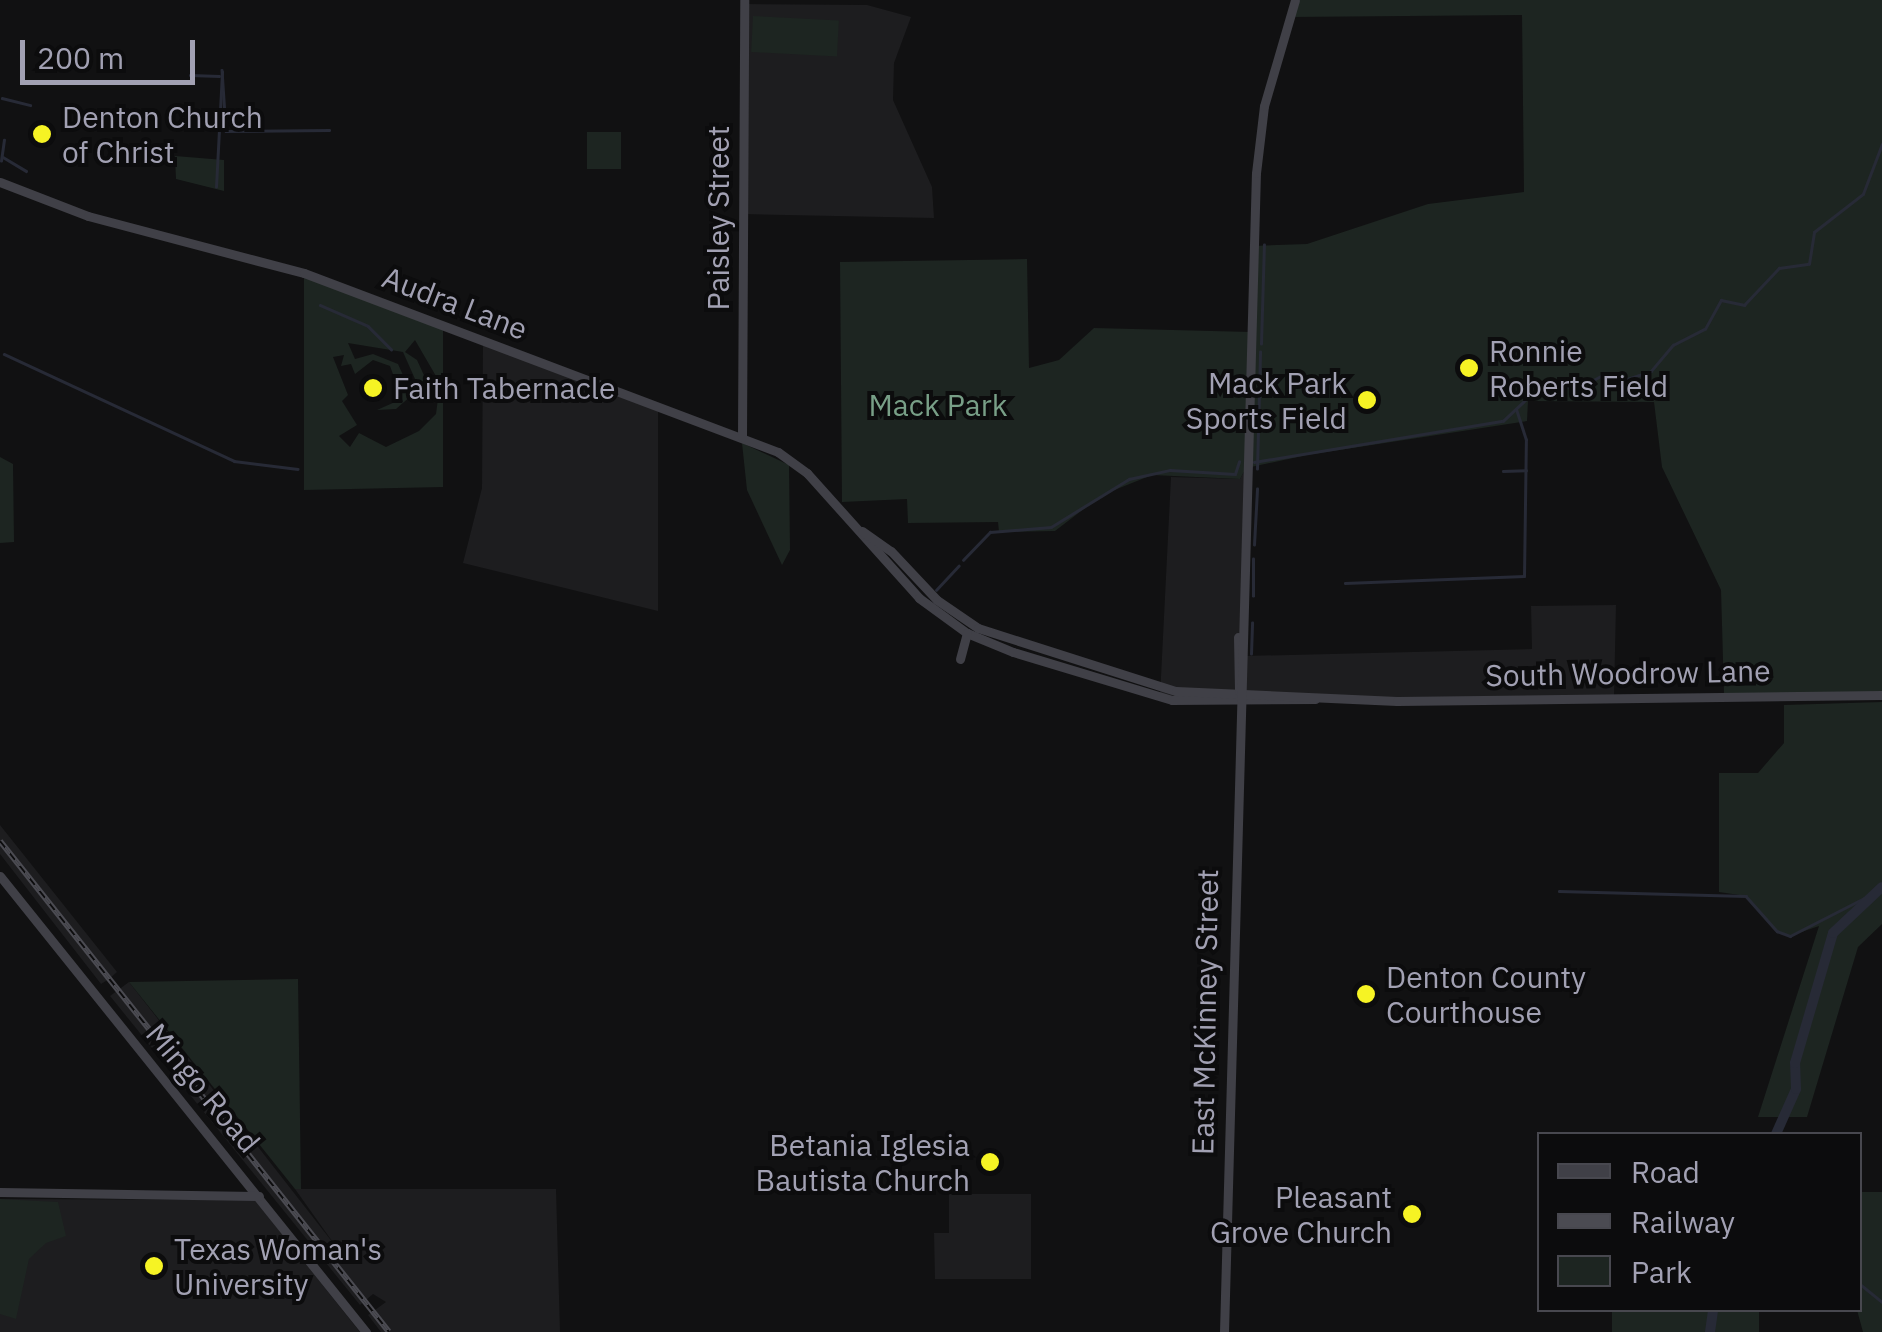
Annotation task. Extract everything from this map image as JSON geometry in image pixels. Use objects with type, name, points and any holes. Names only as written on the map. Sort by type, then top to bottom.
[{"type":"street","name":"Paisley Street","points":[[742,437],[744,0]]},
{"type":"street","name":"East McKinney Street","points":[[1224,1332],[1238,698],[1257,150],[1295,0]]},
{"type":"street","name":"Audra Lane","points":[[0,182],[75,212],[304,272],[742,437],[794,462],[967,633],[1124,682]]},
{"type":"street","name":"Audra Lane","points":[[904,574],[978,628],[1172,700],[1315,698]]},
{"type":"street","points":[[960,659],[967,633]]},
{"type":"street","name":"South Woodrow Lane","points":[[1315,698],[1375,701],[1882,694]]},
{"type":"street","name":"Mingo Road","points":[[0,876],[366,1332]]},
{"type":"street","points":[[0,1192],[259,1196]]},
{"type":"shaded area","points":[[744,4],[867,5],[911,17],[894,63],[893,100],[932,187],[934,218],[743,214]]},
{"type":"shaded area","points":[[483,339],[658,407],[658,611],[463,563],[482,488]]},
{"type":"shaded area","points":[[1246,468],[1245,656],[1532,649],[1531,606],[1616,605],[1614,697],[1160,697],[1171,477],[1240,479]]},
{"type":"shaded area","points":[[0,825],[117,972],[109,979],[101,984],[0,854]]},
{"type":"shaded area","points":[[129,982],[337,1248],[295,1189],[556,1189],[560,1332],[381,1332],[368,1315],[386,1302],[373,1294],[360,1305],[110,996]]},
{"type":"shaded area","points":[[949,1194],[1031,1194],[1031,1279],[935,1279],[934,1233],[949,1233]]},
{"type":"shaded area","name":"Texas Woman's University","points":[[0,1199],[255,1200],[360,1332],[0,1332]]},
{"type":"green space","name":"Mack Park","points":[[1295,0],[1882,0],[1882,695],[1724,694],[1721,590],[1662,467],[1654,402],[1528,401],[1527,421],[1307,455],[1246,468],[1240,479],[1152,475],[1102,495],[1055,531],[999,532],[998,522],[908,523],[907,499],[842,502],[840,262],[1027,259],[1029,368],[1059,360],[1094,328],[1251,332],[1253,246],[1307,244],[1428,204],[1524,192],[1522,15],[1290,17]]},
{"type":"green space","points":[[753,16],[839,21],[837,56],[751,52]]},
{"type":"green space","points":[[587,132],[621,132],[621,169],[587,169]]},
{"type":"green space","points":[[175,156],[224,160],[224,191],[176,179]]},
{"type":"green space","points":[[304,273],[443,325],[443,487],[304,490]],"holes":[[[415,340],[440,383],[436,414],[419,431],[386,447],[359,433],[350,447],[339,436],[357,425],[342,401],[348,395],[333,357],[344,355],[341,366],[351,364],[355,374],[373,360],[390,366],[403,402],[377,410],[396,409],[412,395],[398,364],[373,354],[355,359],[348,343],[403,352],[419,388],[428,384],[417,360],[405,352]]]},
{"type":"green space","points":[[742,443],[789,465],[790,550],[782,565],[747,490]]},
{"type":"green space","points":[[0,457],[13,464],[14,542],[0,543]]},
{"type":"green space","points":[[1882,702],[1882,924],[1858,947],[1807,1117],[1758,1117],[1819,926],[1790,936],[1777,931],[1746,896],[1719,892],[1719,773],[1758,773],[1784,743],[1784,705]]},
{"type":"green space","points":[[298,979],[301,1189],[295,1189],[129,982]]},
{"type":"green space","points":[[1862,1192],[1882,1192],[1882,1332],[1863,1332],[1858,1312],[1862,1312]]},
{"type":"green space","points":[[0,1199],[58,1202],[66,1236],[46,1243],[29,1259],[16,1319],[0,1314]]},
{"type":"green space","points":[[1612,1312],[1759,1312],[1759,1332],[1612,1332]]},
{"type":"waterway","points":[[222,70],[226,131],[329,130]]},
{"type":"waterway","points":[[216,187],[222,72]]},
{"type":"waterway","points":[[190,75],[219,76]]},
{"type":"waterway","points":[[2,98],[30,105]]},
{"type":"waterway","points":[[1,161],[4,140]]},
{"type":"waterway","points":[[1254,462],[1503,421],[1539,387],[1582,386],[1603,375],[1624,380],[1651,371],[1673,345],[1705,329],[1721,300],[1744,305],[1779,268],[1809,264],[1814,232],[1863,194],[1882,144]]},
{"type":"waterway","points":[[3,157],[26,171]]},
{"type":"waterway","points":[[1261,344],[1264,245]]},
{"type":"waterway","points":[[320,305],[368,326],[391,349]]},
{"type":"waterway","points":[[1257,469],[1260,352]]},
{"type":"waterway","points":[[4,354],[234,461],[298,469]]},
{"type":"waterway","points":[[1345,583],[1524,576],[1526,440],[1516,410]]},
{"type":"waterway","points":[[963,560],[990,532],[1051,527],[1129,479],[1170,470],[1235,474],[1239,462]]},
{"type":"waterway","points":[[1503,471],[1526,470]]},
{"type":"waterway","points":[[1254,545],[1257,489]]},
{"type":"waterway","points":[[1253,559],[1253,596]]},
{"type":"waterway","points":[[936,590],[958,566]]},
{"type":"waterway","points":[[1251,654],[1252,623]]},
{"type":"waterway","points":[[1777,1132],[1796,1089],[1795,1063],[1833,933],[1882,887]]},
{"type":"waterway","points":[[1559,891],[1746,896],[1777,931],[1790,936],[1880,890]]},
{"type":"waterway","points":[[1862,1286],[1882,1302]]},
{"type":"waterway","points":[[1710,1332],[1713,1312]]},
{"type":"railway","points":[[0,841],[389,1332]]},
{"type":"place","name":"Denton Church of Christ","points":[[42,134]]},
{"type":"place","name":"Ronnie Roberts Field","points":[[1469,368]]},
{"type":"place","name":"Faith Tabernacle","points":[[373,388]]},
{"type":"place","name":"Mack Park Sports Field","points":[[1367,400]]},
{"type":"place","name":"Denton County Courthouse","points":[[1366,994]]},
{"type":"place","name":"Betania Iglesia Bautista Church","points":[[990,1162]]},
{"type":"place","name":"Pleasant Grove Church","points":[[1412,1214]]},
{"type":"place","name":"Texas Woman's University","points":[[154,1266]]}]
